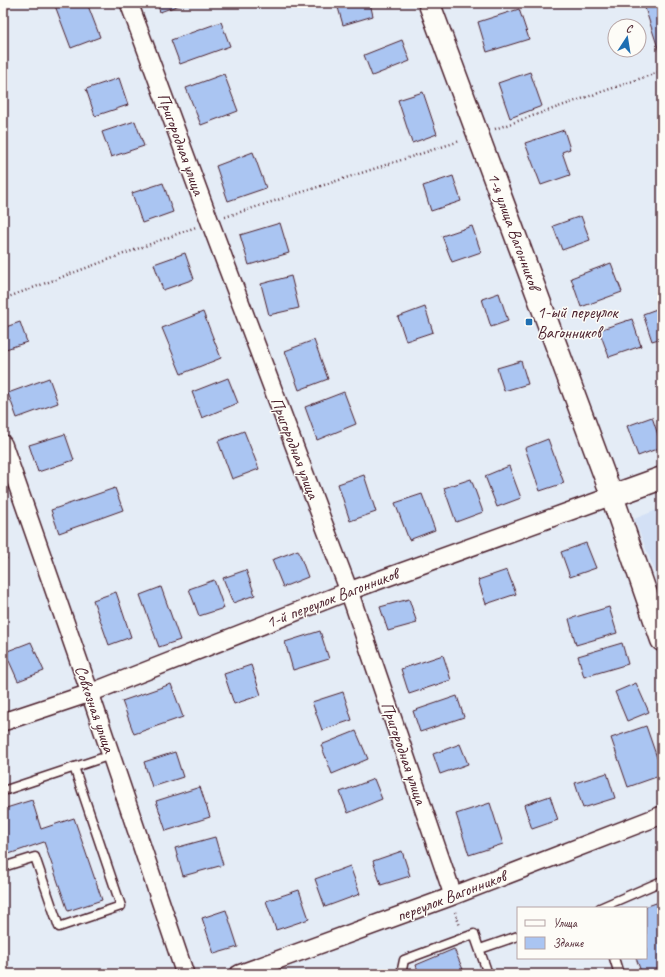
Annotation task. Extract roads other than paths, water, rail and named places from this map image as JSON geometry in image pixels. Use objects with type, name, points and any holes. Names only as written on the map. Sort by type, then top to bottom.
[{"type":"main road","name":"1-й переулок Вагонников","points":[[612,496],[662,478]]},
{"type":"main road","name":"1-я улица Вагонников","points":[[612,496],[662,640]]},
{"type":"street","name":"Пригородная улица","points":[[129,3],[349,591],[451,896]]},
{"type":"street","name":"1-я улица Вагонников","points":[[429,3],[612,496]]},
{"type":"street","name":"Совхозная улица","points":[[3,444],[90,693],[185,974]]},
{"type":"street","name":"1-й переулок Вагонников","points":[[3,722],[90,693],[349,591],[612,496]]},
{"type":"street","name":"переулок Вагонников","points":[[240,974],[451,896],[662,815]]},
{"type":"lane","points":[[3,791],[111,755]]},
{"type":"lane","points":[[3,867],[35,857],[58,927],[121,906],[74,767]]},
{"type":"lane","points":[[602,907],[662,881]]},
{"type":"lane","points":[[401,974],[404,960],[474,934],[488,974]]},
{"type":"lane","points":[[480,949],[517,936]]},
{"type":"lane","points":[[614,959],[619,974]]},
{"type":"place","name":"1-ый переулок Вагонников","points":[[529,322]]}]
